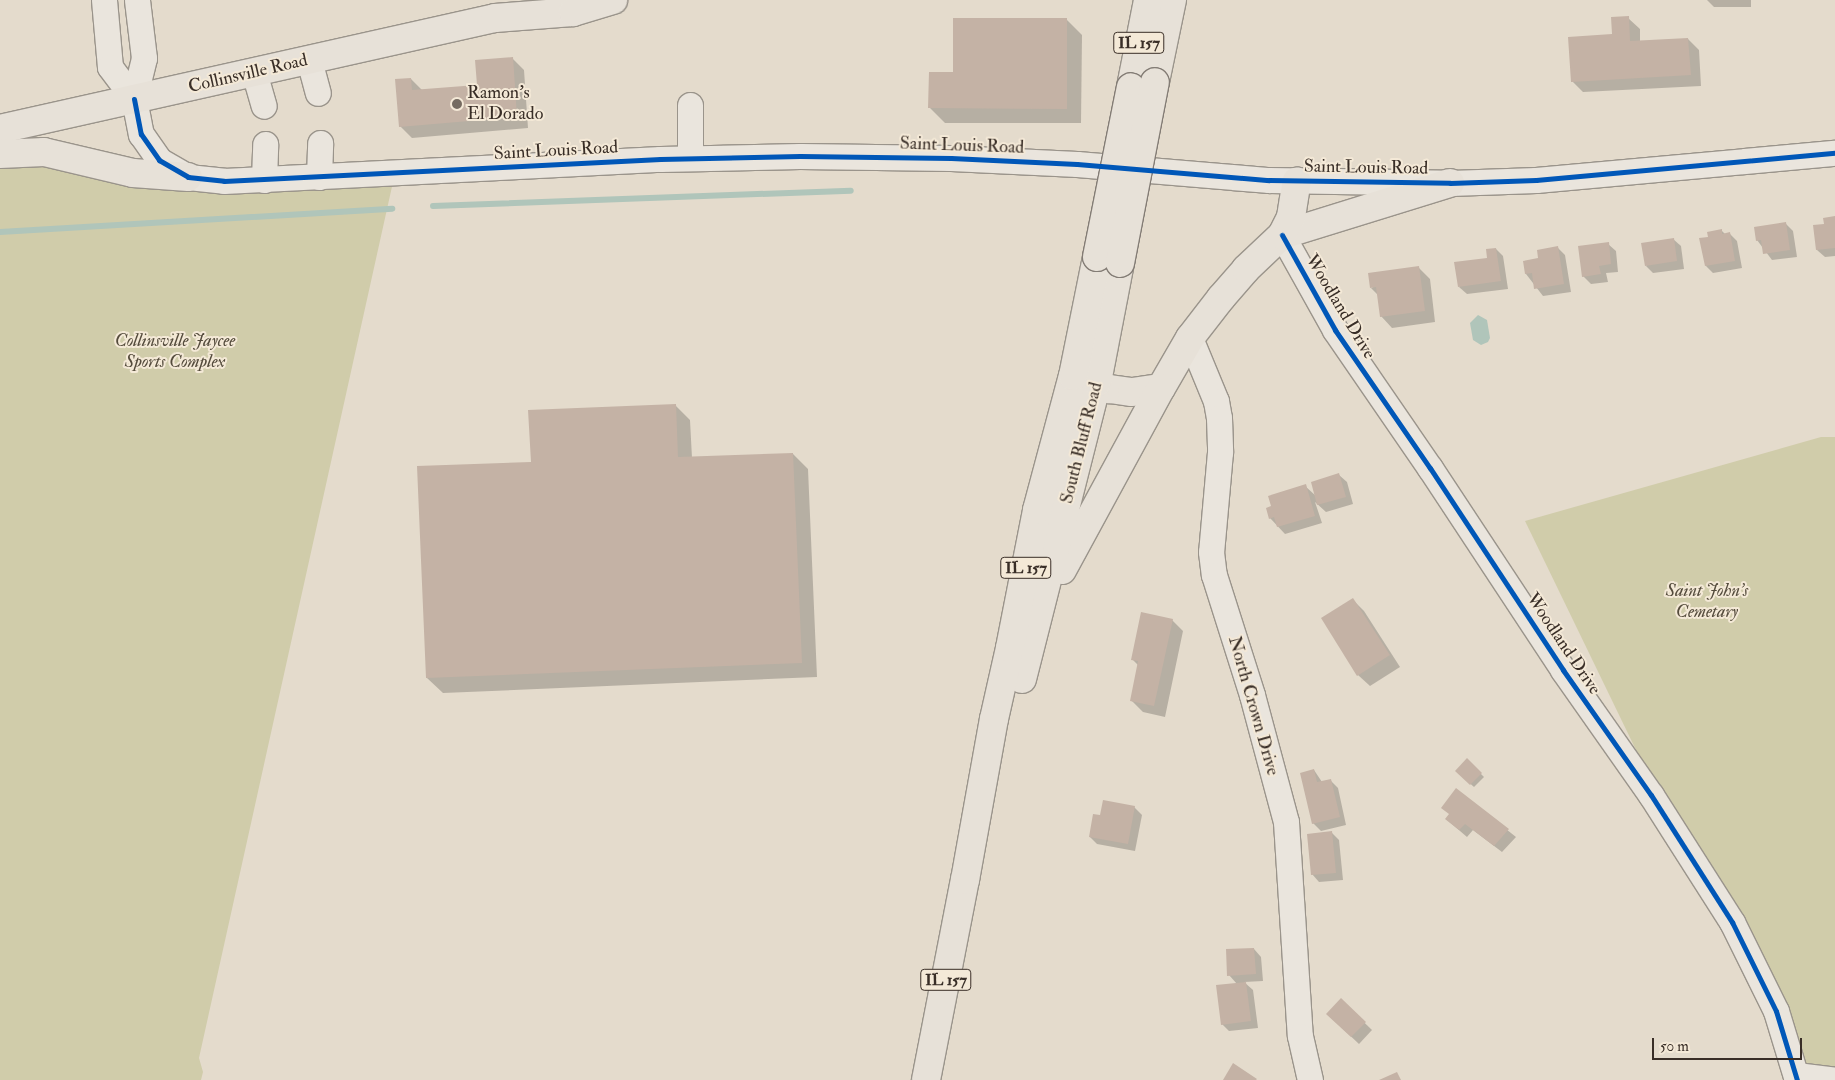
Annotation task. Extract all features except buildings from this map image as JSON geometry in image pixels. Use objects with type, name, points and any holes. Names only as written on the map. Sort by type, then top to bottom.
[{"type":"main road","name":"Collinsville Road","points":[[495,18],[537,0]]},
{"type":"main road","name":"Collinsville Road","points":[[0,129],[495,18],[573,12],[614,0]]},
{"type":"main road","name":"South Bluff Road","points":[[1143,84],[1148,0]]},
{"type":"main road","name":"South Bluff Road","points":[[966,880],[993,801],[1034,630],[1143,84],[1172,0]]},
{"type":"main road","points":[[0,154],[44,152],[133,173],[188,177]]},
{"type":"main road","points":[[1034,630],[1080,533],[1190,338],[1246,269],[1282,235],[1291,217],[1297,181]]},
{"type":"main road","points":[[1282,235],[1450,183]]},
{"type":"main road","name":"South Bluff Road","points":[[926,1080],[966,880],[994,719],[1037,510],[1085,379]]},
{"type":"main road","points":[[1085,379],[1110,388],[1132,392],[1161,388]]},
{"type":"street","points":[[104,0],[110,67],[134,99]]},
{"type":"street","points":[[134,99],[144,58],[137,0]]},
{"type":"street","points":[[309,60],[318,93]]},
{"type":"street","points":[[254,72],[264,106]]},
{"type":"street","name":"Saint Louis Road","points":[[134,99],[141,134],[158,160],[188,177],[224,181],[690,158],[800,156],[951,158],[1077,164],[1297,181],[1450,183],[1536,180],[1835,153]]},
{"type":"street","points":[[690,105],[690,158]]},
{"type":"street","points":[[319,177],[320,143]]},
{"type":"street","points":[[264,180],[265,144]]},
{"type":"street","name":"Woodland Drive","points":[[1282,235],[1335,330],[1430,468],[1563,670],[1651,795],[1732,922],[1776,1011],[1797,1078]]},
{"type":"street","name":"North Crown Drive","points":[[1190,338],[1216,401],[1219,418],[1220,452],[1211,552],[1214,575],[1252,694],[1286,822],[1300,1036],[1310,1080]]},
{"type":"street","points":[[1797,1078],[1835,1080]]},
{"type":"green space","name":"Collinsville Jaycee Sports Complex","points":[[0,156],[133,173],[395,173],[199,1058],[203,1072],[201,1080],[0,1080]]},
{"type":"green space","name":"Saint John's Cemetary","points":[[1821,437],[1835,437],[1835,1080],[1796,1080],[1525,521]]},
{"type":"shaded area","points":[[1478,315],[1487,320],[1490,338],[1488,342],[1481,345],[1473,340],[1470,323]]},
{"type":"waterway","points":[[433,206],[851,191]]},
{"type":"waterway","points":[[0,232],[392,209]]},
{"type":"cycle path","points":[[134,99],[141,134],[159,160],[188,177],[224,181],[660,159],[800,156],[951,158],[1077,164],[1269,180],[1450,183],[1536,180],[1835,153]]},
{"type":"cycle path","points":[[1282,235],[1335,330],[1430,468],[1563,670],[1651,795],[1732,922],[1776,1011],[1797,1080]]},
{"type":"place","name":"Ramon's El Dorado","points":[[457,104]]}]
